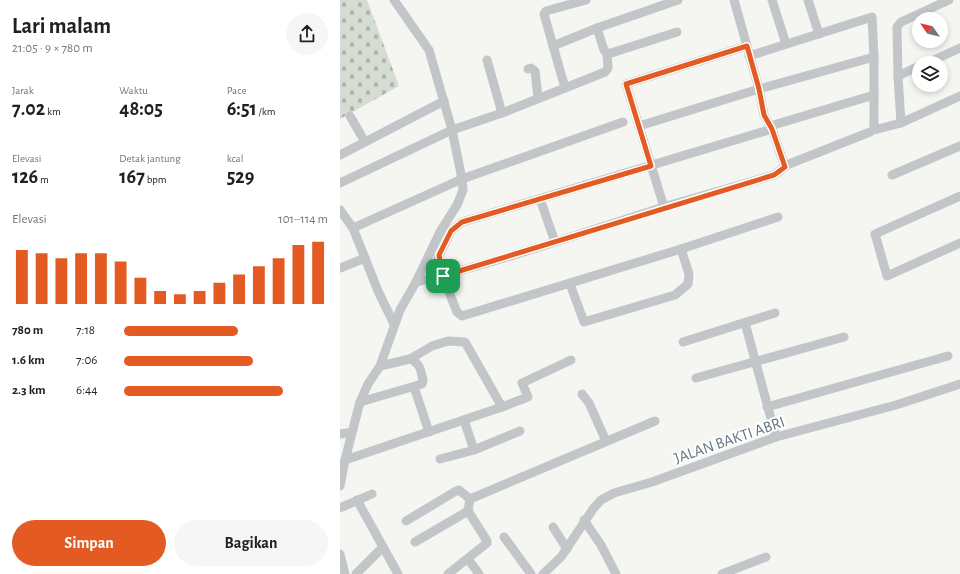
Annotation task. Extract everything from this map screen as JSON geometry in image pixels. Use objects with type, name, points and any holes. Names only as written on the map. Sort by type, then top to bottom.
[{"type":"street","points":[[340,486],[360,402],[368,384],[380,366],[390,343],[394,324],[440,232],[461,198],[463,190],[452,130],[429,50],[394,0]]},
{"type":"street","points":[[565,88],[544,14],[546,11],[586,0]]},
{"type":"street","points":[[553,46],[597,28],[678,0]]},
{"type":"street","points":[[734,0],[759,89],[764,115],[771,127],[784,166]]},
{"type":"street","points":[[772,0],[786,44]]},
{"type":"street","points":[[808,0],[819,34]]},
{"type":"street","points":[[901,123],[896,32],[898,24],[949,0]]},
{"type":"street","points":[[749,56],[872,17],[874,57],[874,130],[901,123],[960,96]]},
{"type":"street","points":[[340,183],[452,130],[502,113],[605,72],[608,68],[607,54],[602,47],[597,28]]},
{"type":"street","points":[[607,54],[677,32]]},
{"type":"street","points":[[664,207],[626,84],[747,46]]},
{"type":"street","points":[[942,56],[960,48]]},
{"type":"street","points":[[639,126],[759,89],[874,57]]},
{"type":"street","points":[[487,60],[502,113]]},
{"type":"street","points":[[528,69],[531,68],[535,71],[538,98]]},
{"type":"street","points":[[898,76],[912,69]]},
{"type":"street","points":[[778,217],[570,284],[462,316],[457,312],[443,276],[439,255],[451,231],[457,225],[651,166],[874,95]]},
{"type":"street","points":[[340,155],[444,100]]},
{"type":"street","points":[[350,116],[365,142]]},
{"type":"street","points":[[353,228],[462,179],[623,122]]},
{"type":"street","points":[[416,282],[443,276],[664,207],[774,175],[782,170],[784,166],[870,132]]},
{"type":"street","points":[[892,175],[960,146]]},
{"type":"street","points":[[960,196],[875,234],[887,276],[960,243]]},
{"type":"street","points":[[540,199],[555,242]]},
{"type":"street","points":[[341,213],[353,228],[378,291],[394,324]]},
{"type":"street","points":[[570,284],[584,322],[675,295],[688,284],[689,274],[681,249]]},
{"type":"street","points":[[340,268],[365,258]]},
{"type":"street","points":[[683,342],[775,313]]},
{"type":"street","points":[[745,323],[776,437]]},
{"type":"street","points":[[696,378],[844,337]]},
{"type":"street","points":[[380,366],[410,358],[432,346],[448,342],[465,342],[502,407]]},
{"type":"street","points":[[767,407],[948,356]]},
{"type":"street","points":[[360,402],[422,384],[424,381],[419,365],[410,358]]},
{"type":"street","points":[[345,460],[528,397],[522,383],[571,360]]},
{"type":"street","name":"JALAN BAKTI ABRI","points":[[543,574],[567,549],[584,520],[601,500],[614,493],[652,482],[776,437],[896,405],[960,384]]},
{"type":"street","points":[[414,387],[429,432]]},
{"type":"street","points":[[582,394],[589,403],[606,441]]},
{"type":"street","points":[[464,420],[474,450]]},
{"type":"street","points":[[470,498],[655,421]]},
{"type":"street","points":[[440,459],[474,450],[520,431]]},
{"type":"street","points":[[340,434],[352,432]]},
{"type":"street","points":[[406,521],[456,491],[459,490],[470,498]]},
{"type":"street","points":[[340,508],[372,494]]},
{"type":"street","points":[[448,574],[486,546],[487,541],[468,511],[470,498]]},
{"type":"street","points":[[357,500],[398,574]]},
{"type":"street","points":[[415,542],[468,511]]},
{"type":"street","points":[[584,520],[602,545],[616,574]]},
{"type":"street","points":[[552,527],[567,549]]},
{"type":"street","points":[[504,537],[531,574]]},
{"type":"street","points":[[356,574],[383,547]]},
{"type":"street","points":[[340,554],[345,574]]},
{"type":"street","points":[[722,574],[766,558]]},
{"type":"street","points":[[468,559],[478,574]]},
{"type":"green space","points":[[340,0],[367,0],[399,86],[340,119]]},
{"type":"route","points":[[747,46],[759,89],[764,115],[772,129],[785,167],[782,170],[774,175],[664,207],[443,276],[438,258],[439,255],[451,231],[462,222],[651,166],[626,84],[747,46]]}]
